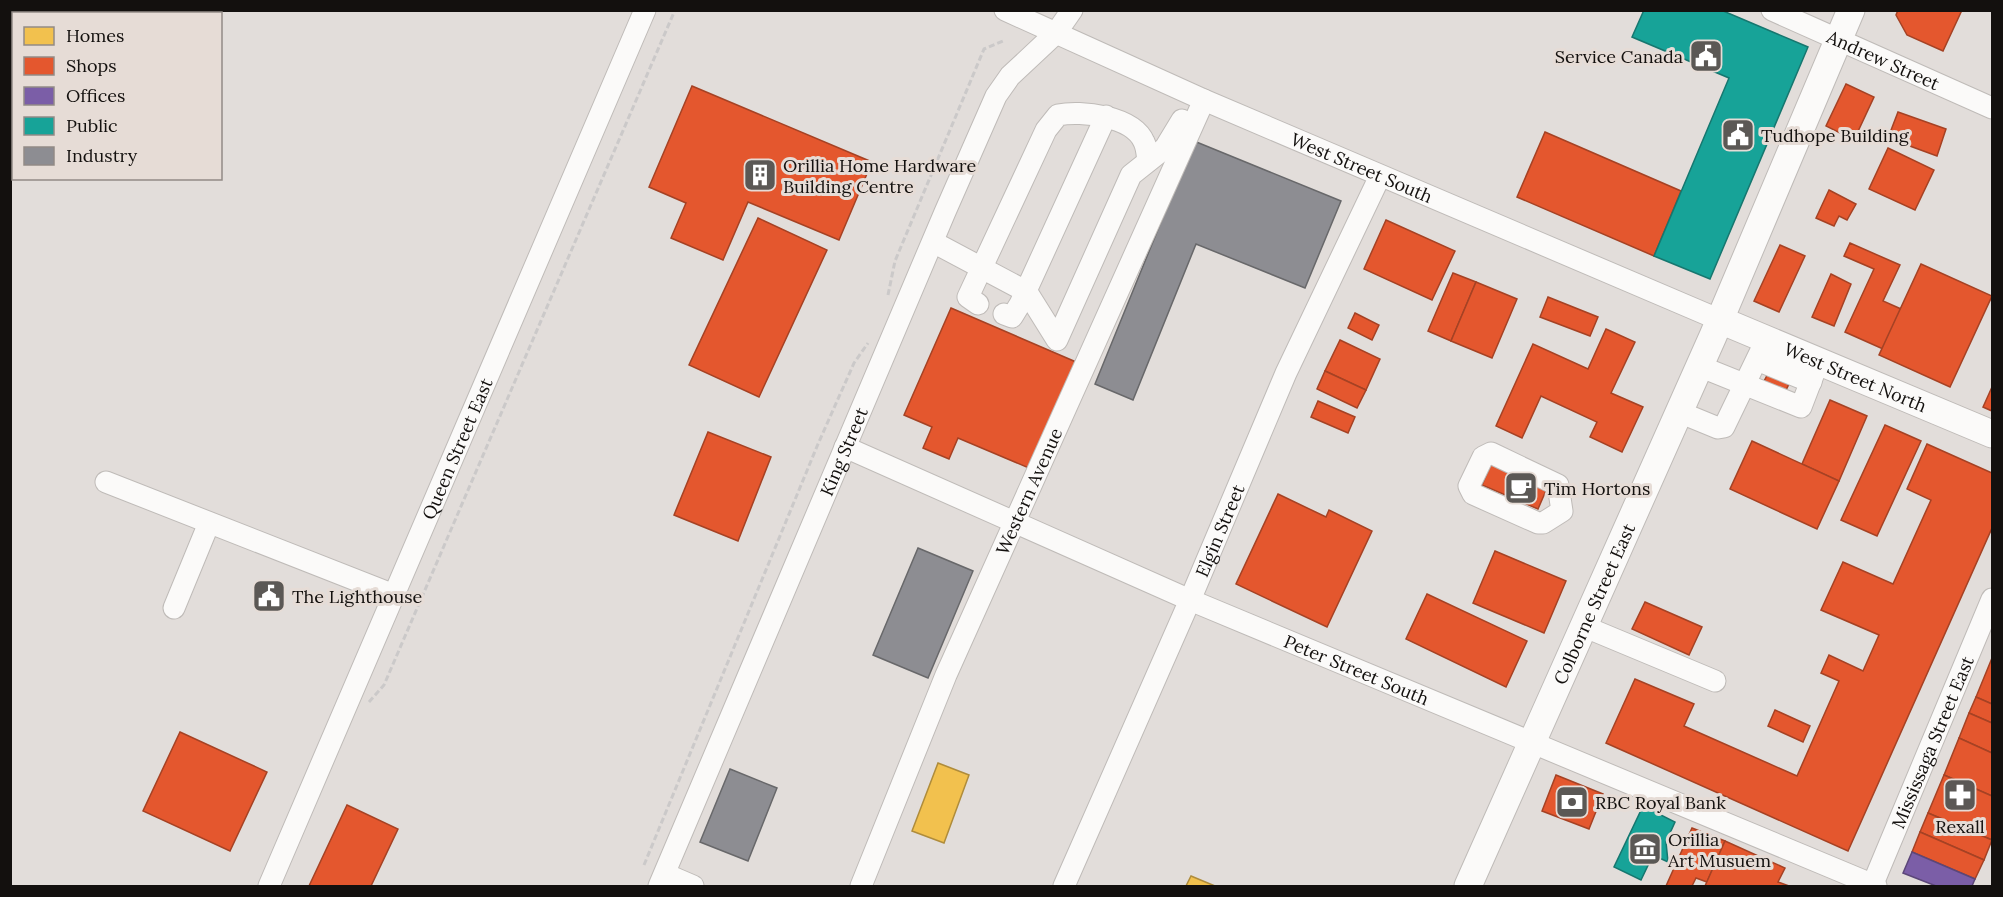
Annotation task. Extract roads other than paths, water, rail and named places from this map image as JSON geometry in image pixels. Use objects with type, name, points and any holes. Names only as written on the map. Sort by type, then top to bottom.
[{"type":"main road","name":"Colborne Street East","points":[[1468,886],[1720,320],[1851,10]]},
{"type":"main road","name":"West Street North","points":[[1720,320],[1762,349],[1815,371],[1992,434]]},
{"type":"street","name":"Queen Street East","points":[[269,886],[645,10]]},
{"type":"street","name":"West Street South","points":[[1005,10],[1199,98],[1720,320]]},
{"type":"street","name":"King Street","points":[[662,880],[996,96],[1010,76],[1056,33],[1072,10]]},
{"type":"street","name":"Andrew Street","points":[[1772,10],[1992,108]]},
{"type":"street","points":[[1057,340],[1131,175],[1165,148],[1199,98]]},
{"type":"street","name":"Western Avenue","points":[[861,886],[946,675],[1017,521],[1087,356],[1172,170],[1199,98]]},
{"type":"street","points":[[978,304],[968,297],[1046,130],[1058,115],[1072,112],[1106,117],[1128,126],[1144,140],[1148,161]]},
{"type":"street","points":[[1017,303],[1106,117]]},
{"type":"street","points":[[1148,161],[1172,170]]},
{"type":"street","name":"Elgin Street","points":[[1064,886],[1191,600],[1286,373],[1380,176]]},
{"type":"street","points":[[933,242],[1017,303],[1057,340],[1087,356]]},
{"type":"street","points":[[1679,412],[1718,428],[1724,428],[1762,349]]},
{"type":"street","points":[[1699,366],[1801,407],[1815,371]]},
{"type":"street","name":"Peter Street South","points":[[845,447],[1017,521],[1191,600],[1873,886]]},
{"type":"street","points":[[106,483],[394,595]]},
{"type":"street","points":[[174,608],[209,523]]},
{"type":"street","name":"Mississaga Street East","points":[[1873,886],[1992,599]]},
{"type":"street","points":[[1583,626],[1715,681]]},
{"type":"street","points":[[662,880],[693,886]]},
{"type":"place","name":"Service Canada","points":[[1706,56]]},
{"type":"place","name":"Tudhope Building","points":[[1738,135]]},
{"type":"place","name":"Orillia Home Hardware Building Centre","points":[[760,175]]},
{"type":"place","name":"Tim Hortons","points":[[1521,488]]},
{"type":"place","name":"The Lighthouse","points":[[269,596]]},
{"type":"place","name":"Rexall","points":[[1960,795]]},
{"type":"place","name":"RBC Royal Bank","points":[[1572,802]]},
{"type":"place","name":"Orillia Art Musuem","points":[[1645,849]]}]
